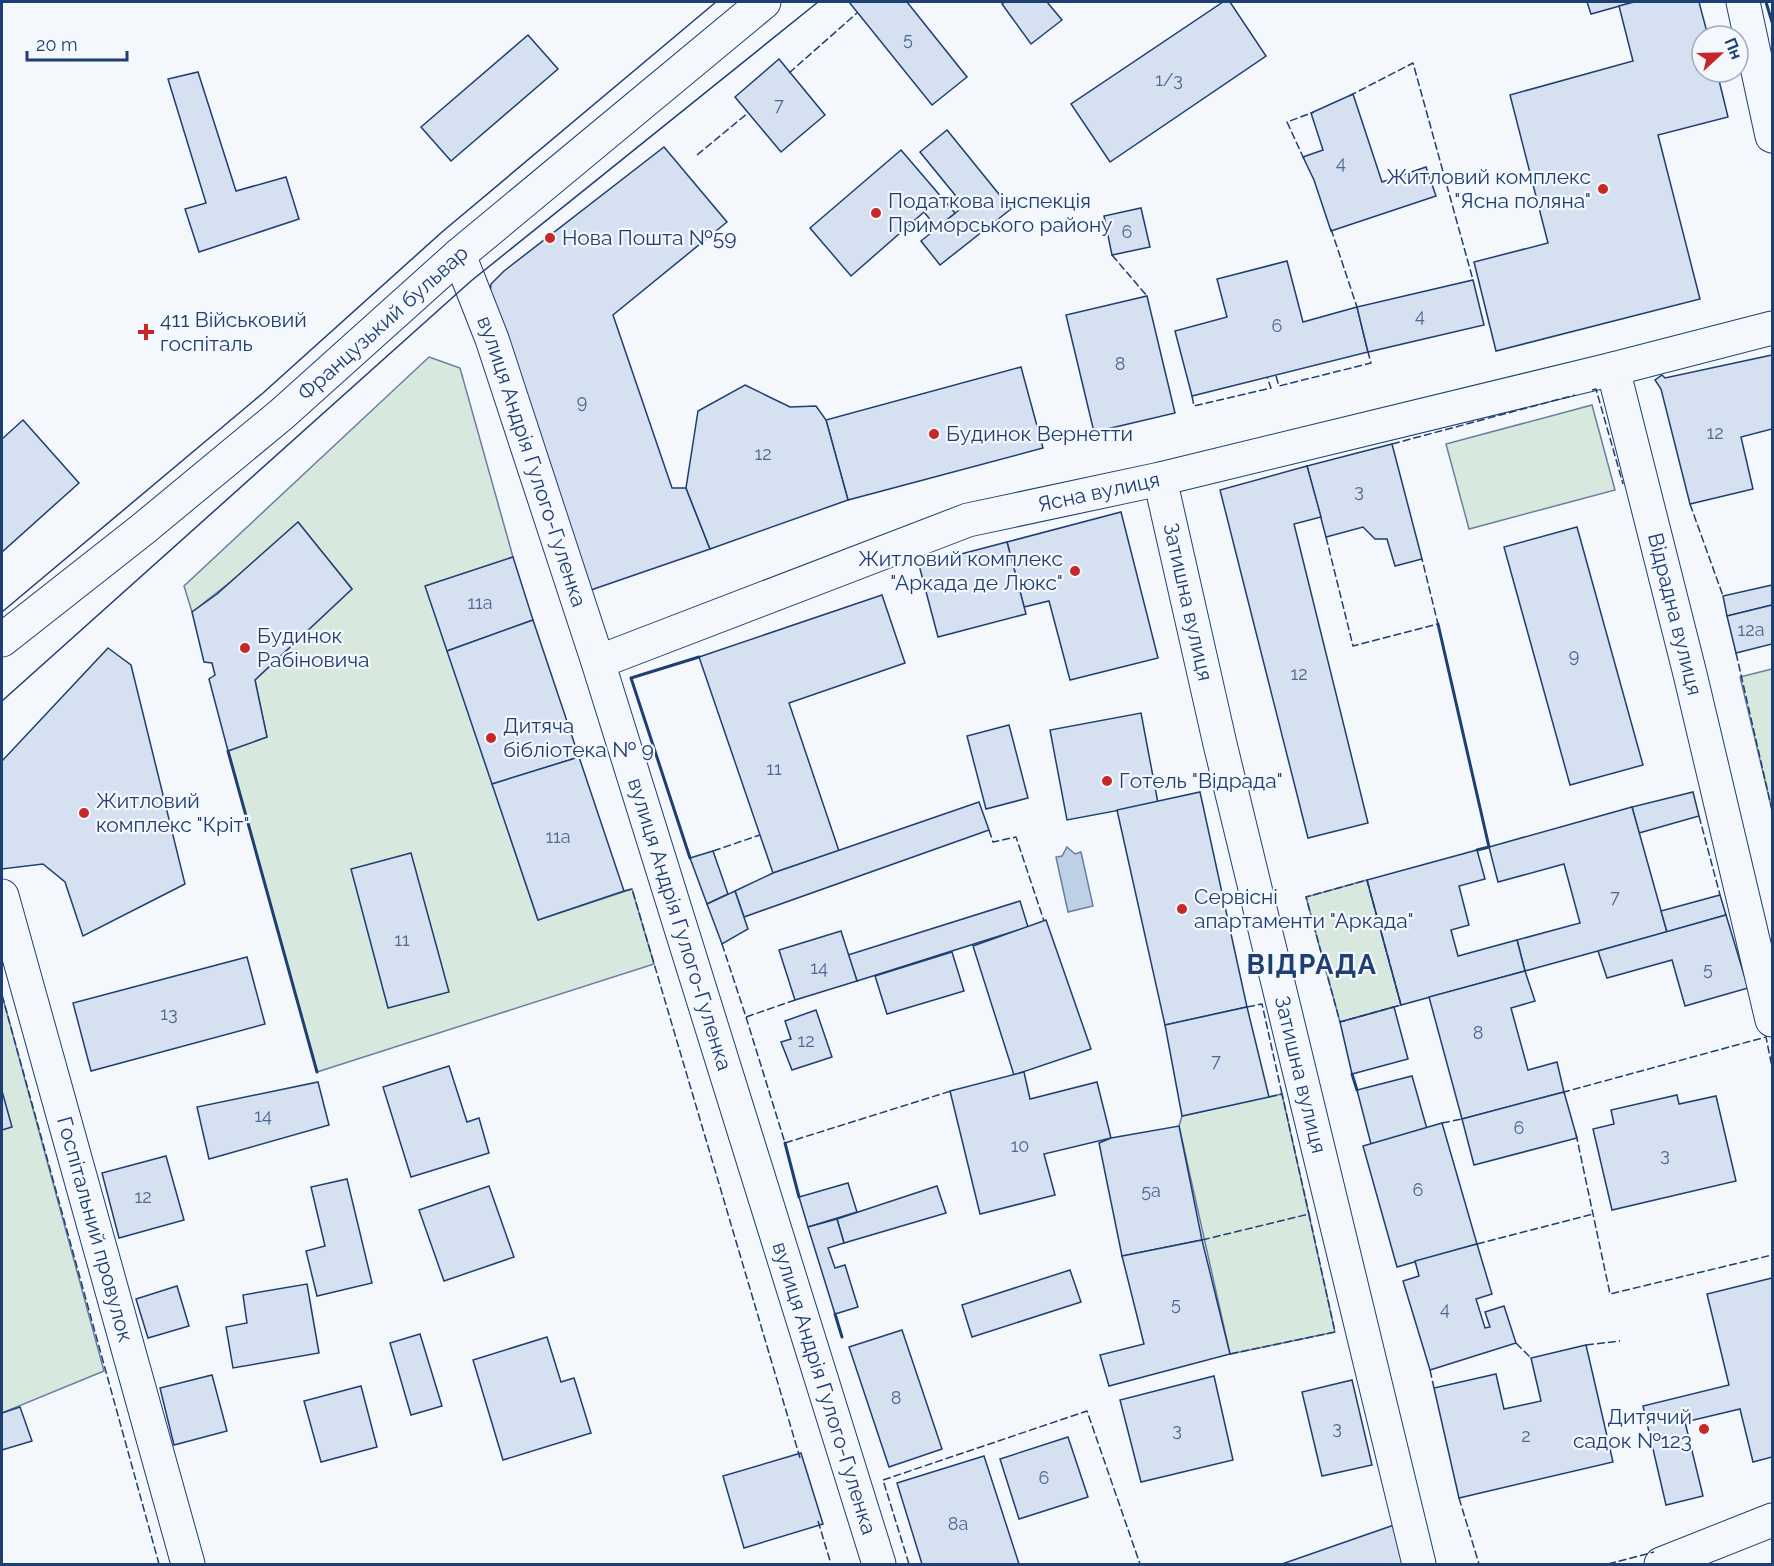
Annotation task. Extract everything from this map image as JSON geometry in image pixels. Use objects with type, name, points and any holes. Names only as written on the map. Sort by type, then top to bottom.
[{"type":"street","name":"Французький бульвар","points":[[2,640],[143,529],[282,414],[459,255],[764,2]]},
{"type":"street","points":[[1743,2],[1773,136]]},
{"type":"street","name":"вулиця Андрія Гулого-Гуленка","points":[[459,255],[492,339],[598,662],[879,1564]]},
{"type":"street","points":[[1613,369],[1773,328]]},
{"type":"street","name":"Ясна вулиця","points":[[598,662],[968,520],[1160,479],[1613,369]]},
{"type":"street","name":"Відрадна вулиця","points":[[1613,369],[1690,674],[1773,1020]]},
{"type":"street","name":"Затишна вулиця","points":[[1160,479],[1228,779],[1419,1564]]},
{"type":"street","name":"Госпітальний провулок","points":[[2,896],[188,1564]]},
{"type":"street","points":[[1661,1564],[1773,1520]]},
{"type":"shaded area","points":[[429,357],[460,368],[513,557],[426,586],[538,920],[632,889],[654,964],[317,1072],[228,751],[267,737],[255,680],[352,589],[298,522],[243,572],[192,612],[184,586]]},
{"type":"shaded area","points":[[1592,405],[1615,490],[1469,529],[1446,444]]},
{"type":"shaded area","points":[[1772,669],[1772,810],[1740,677]]},
{"type":"shaded area","points":[[1367,880],[1401,1005],[1340,1022],[1306,897]]},
{"type":"shaded area","points":[[2,995],[104,1371],[2,1413]]},
{"type":"shaded area","points":[[1282,1094],[1335,1332],[1230,1354],[1179,1126],[1182,1116]]},
{"type":"water","points":[[1067,847],[1075,854],[1081,852],[1093,906],[1068,912],[1056,857],[1062,856]]},
{"type":"building","points":[[849,2],[907,2],[967,77],[932,105]]},
{"type":"building","points":[[1005,2],[1047,2],[1062,20],[1031,44],[1002,4]]},
{"type":"building","points":[[1223,2],[1230,2],[1266,56],[1110,162],[1071,104]]},
{"type":"building","points":[[1587,2],[1634,2],[1591,14]]},
{"type":"building","name":"Житловий комплекс \"Ясна поляна\"","points":[[1634,2],[1699,2],[1705,24],[1690,24],[1690,84],[1720,84],[1728,117],[1658,135],[1700,299],[1496,351],[1474,262],[1548,243],[1510,95],[1633,61],[1619,6]]},
{"type":"building","points":[[528,35],[558,69],[451,161],[421,127]]},
{"type":"building","points":[[779,59],[825,115],[781,152],[735,97]]},
{"type":"building","points":[[198,72],[236,191],[286,177],[299,219],[199,252],[185,209],[206,203],[168,79]]},
{"type":"building","points":[[1353,94],[1382,182],[1426,167],[1436,196],[1331,231],[1314,180],[1303,157],[1323,150],[1311,113]]},
{"type":"building","points":[[947,130],[1011,209],[940,265],[921,241],[964,206],[920,152]]},
{"type":"building","points":[[664,147],[727,222],[613,315],[672,488],[686,488],[710,549],[588,591],[489,303],[491,284],[504,271]]},
{"type":"building","name":"Податкова інспекція Приморського району","points":[[901,150],[955,213],[937,228],[924,212],[851,276],[810,228]]},
{"type":"building","points":[[1141,208],[1150,247],[1112,255],[1104,216]]},
{"type":"building","points":[[1287,261],[1303,322],[1357,307],[1368,352],[1192,396],[1175,331],[1227,317],[1217,279]]},
{"type":"building","points":[[1473,280],[1484,325],[1368,352],[1357,307]]},
{"type":"building","points":[[1147,296],[1175,413],[1094,432],[1066,315]]},
{"type":"building","points":[[1772,355],[1772,429],[1741,437],[1753,489],[1690,504],[1661,389],[1655,380],[1662,375],[1665,378]]},
{"type":"building","name":"Будинок Вернетти","points":[[1021,367],[1043,448],[848,500],[826,420]]},
{"type":"building","points":[[745,385],[790,407],[816,406],[826,420],[848,500],[710,549],[686,488],[698,411]]},
{"type":"building","points":[[23,420],[79,483],[2,552],[2,439]]},
{"type":"building","points":[[1392,444],[1422,559],[1395,566],[1387,539],[1375,539],[1363,527],[1326,537],[1307,466]]},
{"type":"building","points":[[1307,466],[1321,517],[1294,524],[1368,823],[1308,838],[1220,490]]},
{"type":"building","name":"Житловий комплекс \"Аркада де Люкс\"","points":[[1121,512],[1158,658],[1070,680],[1049,601],[1024,607],[1007,542]]},
{"type":"building","name":"Будинок Рабіновича","points":[[298,522],[352,589],[255,680],[267,737],[228,751],[209,679],[215,675],[212,663],[204,662],[192,612],[217,594]]},
{"type":"building","points":[[1577,527],[1643,765],[1570,785],[1504,547]]},
{"type":"building","points":[[1007,542],[1026,614],[938,637],[919,565]]},
{"type":"building","points":[[513,557],[533,620],[447,651],[425,586]]},
{"type":"building","points":[[1772,585],[1772,605],[1727,616],[1723,596]]},
{"type":"building","points":[[882,595],[905,663],[789,703],[839,851],[773,873],[699,657]]},
{"type":"building","points":[[1772,605],[1772,644],[1736,653],[1727,616]]},
{"type":"building","points":[[533,620],[579,757],[492,784],[447,651]]},
{"type":"building","name":"Житловий комплекс \"Кріт\"","points":[[108,648],[131,665],[185,884],[83,936],[65,882],[43,864],[2,869],[2,761]]},
{"type":"building","name":"Готель \"Відрада\"","points":[[1141,713],[1158,803],[1067,820],[1050,730]]},
{"type":"building","points":[[1009,725],[1028,798],[986,809],[967,736]]},
{"type":"building","points":[[579,757],[624,891],[538,920],[492,784]]},
{"type":"building","name":"Сервісні апартаменти \"Аркада\"","points":[[1200,792],[1247,1007],[1165,1025],[1117,810]]},
{"type":"building","points":[[1693,792],[1699,816],[1639,833],[1632,807]]},
{"type":"building","points":[[979,802],[989,830],[744,917],[735,891],[773,873]]},
{"type":"building","points":[[1632,807],[1667,932],[1525,971],[1517,940],[1580,923],[1564,864],[1498,882],[1489,847]]},
{"type":"building","points":[[1477,850],[1485,879],[1459,886],[1469,925],[1451,930],[1458,956],[1517,940],[1525,971],[1401,1005],[1367,880]]},
{"type":"building","points":[[713,851],[728,894],[707,904],[690,858]]},
{"type":"building","points":[[411,853],[449,992],[388,1008],[351,869]]},
{"type":"building","points":[[735,891],[748,929],[722,944],[707,904]]},
{"type":"building","points":[[1720,895],[1726,915],[1667,932],[1661,911]]},
{"type":"building","points":[[1020,901],[1028,927],[857,981],[848,955]]},
{"type":"building","points":[[1726,915],[1748,988],[1685,1006],[1672,960],[1607,978],[1598,951]]},
{"type":"building","points":[[1046,920],[1091,1049],[1014,1075],[973,946]]},
{"type":"building","points":[[841,931],[857,981],[795,1000],[779,950]]},
{"type":"building","points":[[952,952],[964,991],[887,1014],[875,976]]},
{"type":"building","points":[[247,957],[265,1024],[91,1071],[73,1003]]},
{"type":"building","points":[[1525,971],[1535,1001],[1511,1008],[1528,1070],[1557,1062],[1564,1092],[1462,1119],[1429,997]]},
{"type":"building","points":[[1247,1007],[1269,1097],[1182,1116],[1165,1025]]},
{"type":"building","points":[[1394,1007],[1408,1059],[1352,1074],[1340,1022]]},
{"type":"building","points":[[816,1010],[832,1057],[792,1070],[781,1042],[791,1039],[785,1021]]},
{"type":"building","points":[[449,1066],[467,1122],[479,1118],[489,1153],[411,1177],[383,1087]]},
{"type":"building","points":[[1024,1072],[1030,1099],[1097,1082],[1111,1138],[1044,1154],[1055,1195],[980,1214],[950,1091]]},
{"type":"building","points":[[1412,1076],[1427,1129],[1371,1144],[1357,1090]]},
{"type":"building","points":[[318,1082],[329,1125],[209,1159],[197,1107]]},
{"type":"building","points":[[2,1091],[12,1127],[2,1130]]},
{"type":"building","points":[[1564,1092],[1577,1138],[1474,1165],[1462,1119]]},
{"type":"building","points":[[1677,1095],[1679,1104],[1716,1096],[1736,1181],[1612,1210],[1593,1129],[1614,1124],[1611,1110]]},
{"type":"building","points":[[1442,1123],[1477,1244],[1397,1267],[1363,1146]]},
{"type":"building","points":[[1179,1126],[1202,1240],[1122,1256],[1099,1143],[1111,1138]]},
{"type":"building","points":[[166,1156],[184,1220],[119,1238],[102,1173]]},
{"type":"building","points":[[347,1179],[372,1283],[317,1296],[306,1251],[325,1246],[311,1187]]},
{"type":"building","points":[[848,1183],[857,1212],[808,1227],[799,1197]]},
{"type":"building","points":[[489,1186],[514,1257],[444,1281],[419,1210]]},
{"type":"building","points":[[937,1186],[946,1213],[844,1243],[837,1219]]},
{"type":"building","points":[[837,1219],[844,1243],[828,1248],[835,1268],[845,1265],[858,1307],[835,1314],[808,1227]]},
{"type":"building","points":[[1202,1240],[1230,1354],[1109,1386],[1100,1355],[1144,1344],[1122,1256]]},
{"type":"building","points":[[1477,1244],[1492,1294],[1476,1299],[1485,1328],[1490,1327],[1485,1312],[1504,1306],[1516,1343],[1430,1370],[1403,1281],[1419,1276],[1415,1261]]},
{"type":"building","points":[[1070,1270],[1081,1302],[972,1337],[962,1305]]},
{"type":"building","points":[[1772,1278],[1772,1457],[1753,1462],[1740,1409],[1685,1422],[1703,1496],[1666,1505],[1643,1406],[1729,1385],[1707,1294]]},
{"type":"building","points":[[307,1284],[319,1353],[233,1368],[226,1327],[247,1323],[243,1295]]},
{"type":"building","points":[[177,1286],[189,1326],[148,1338],[136,1299]]},
{"type":"building","points":[[902,1330],[942,1449],[889,1467],[849,1347]]},
{"type":"building","points":[[420,1334],[442,1406],[411,1415],[390,1343]]},
{"type":"building","points":[[547,1337],[561,1382],[574,1378],[591,1433],[503,1460],[473,1360]]},
{"type":"building","points":[[1586,1345],[1613,1462],[1459,1498],[1434,1388],[1496,1374],[1504,1409],[1541,1401],[1531,1358]]},
{"type":"building","points":[[212,1375],[227,1431],[174,1445],[160,1388]]},
{"type":"building","points":[[1214,1376],[1233,1460],[1141,1482],[1120,1400]]},
{"type":"building","points":[[1352,1380],[1372,1465],[1322,1476],[1302,1392]]},
{"type":"building","points":[[361,1386],[377,1447],[321,1462],[304,1401]]},
{"type":"building","points":[[20,1407],[32,1441],[2,1450],[2,1413]]},
{"type":"building","points":[[1068,1437],[1088,1497],[1019,1519],[1000,1459]]},
{"type":"building","points":[[801,1453],[823,1524],[744,1548],[723,1476]]},
{"type":"building","points":[[984,1456],[1019,1564],[922,1564],[897,1483]]},
{"type":"building","points":[[1394,1525],[1408,1564],[1282,1564]]},
{"type":"tram line","points":[[2,612],[263,393],[442,232],[716,2]]},
{"type":"tram line","points":[[2,701],[471,281],[818,2]]},
{"type":"fence","points":[[789,73],[857,13]]},
{"type":"fence","points":[[1349,96],[1413,63],[1473,280]]},
{"type":"fence","points":[[1304,159],[1287,122],[1314,112]]},
{"type":"fence","points":[[697,155],[748,113]]},
{"type":"fence","points":[[1331,229],[1357,307]]},
{"type":"fence","points":[[1112,255],[1147,296]]},
{"type":"fence","points":[[1276,376],[1279,386],[1371,363],[1368,352]]},
{"type":"fence","points":[[1192,396],[1194,406],[1271,388],[1267,377]]},
{"type":"fence","points":[[1592,390],[1596,389],[1623,484]]},
{"type":"fence","points":[[1392,444],[1575,395]]},
{"type":"fence","points":[[1690,504],[1723,596]]},
{"type":"fence","points":[[1326,537],[1353,646],[1438,624],[1422,559]]},
{"type":"fence","points":[[1736,653],[1772,810]]},
{"type":"fence","points":[[1699,816],[1720,895]]},
{"type":"fence","points":[[989,830],[993,842],[1016,837],[1044,921]]},
{"type":"fence","points":[[713,851],[760,835]]},
{"type":"fence","points":[[1367,880],[1401,1005],[1340,1022],[1306,897],[1367,880]]},
{"type":"fence","points":[[624,891],[632,889],[800,1458]]},
{"type":"fence","points":[[722,944],[746,1017],[798,999]]},
{"type":"fence","points":[[2,995],[159,1564]]},
{"type":"fence","points":[[1247,1007],[1262,1004],[1282,1094]]},
{"type":"fence","points":[[746,1017],[785,1143],[954,1090]]},
{"type":"fence","points":[[1564,1094],[1564,1092],[1766,1037],[1772,1067]]},
{"type":"fence","points":[[1269,1097],[1282,1094],[1309,1214]]},
{"type":"fence","points":[[1442,1123],[1462,1119]]},
{"type":"fence","points":[[1576,1134],[1610,1294],[1772,1255]]},
{"type":"fence","points":[[1202,1240],[1309,1214],[1335,1332],[1230,1354]]},
{"type":"fence","points":[[1477,1244],[1593,1214]]},
{"type":"fence","points":[[1586,1345],[1620,1341]]},
{"type":"fence","points":[[1516,1343],[1531,1358]]},
{"type":"fence","points":[[1430,1370],[1434,1388]]},
{"type":"fence","points":[[909,1564],[883,1480],[1087,1411],[1140,1564]]},
{"type":"fence","points":[[1459,1498],[1479,1564]]},
{"type":"fence","points":[[818,1521],[831,1564]]},
{"type":"fence","points":[[1608,1564],[1654,1552]]},
{"type":"wall","points":[[1766,2],[1772,22]]},
{"type":"wall","points":[[1438,624],[1489,847],[1477,850]]},
{"type":"wall","points":[[690,858],[631,678],[699,657]]},
{"type":"wall","points":[[228,751],[317,1072]]},
{"type":"wall","points":[[1352,1074],[1357,1090]]},
{"type":"wall","points":[[785,1143],[799,1197]]},
{"type":"wall","points":[[835,1314],[842,1337]]},
{"type":"place","name":"Житловий комплекс \"Ясна поляна\"","points":[[1603,189]]},
{"type":"place","name":"Податкова інспекція Приморського району","points":[[876,213]]},
{"type":"place","name":"Нова Пошта №59","points":[[550,238]]},
{"type":"place","name":"411 Військовий госпіталь","points":[[146,332]]},
{"type":"place","name":"Будинок Вернетти","points":[[934,434]]},
{"type":"place","name":"Житловий комплекс \"Аркада де Люкс\"","points":[[1075,571]]},
{"type":"place","name":"Будинок Рабіновича","points":[[245,648]]},
{"type":"place","name":"Дитяча бібліотека № 9","points":[[491,738]]},
{"type":"place","name":"Готель \"Відрада\"","points":[[1107,781]]},
{"type":"place","name":"Житловий комплекс \"Кріт\"","points":[[84,813]]},
{"type":"place","name":"Сервісні апартаменти \"Аркада\"","points":[[1182,909]]},
{"type":"place","name":"Дитячий садок №123","points":[[1704,1429]]},
{"type":"district","name":"ВІДРАДА","points":[[1312,965]]}]
